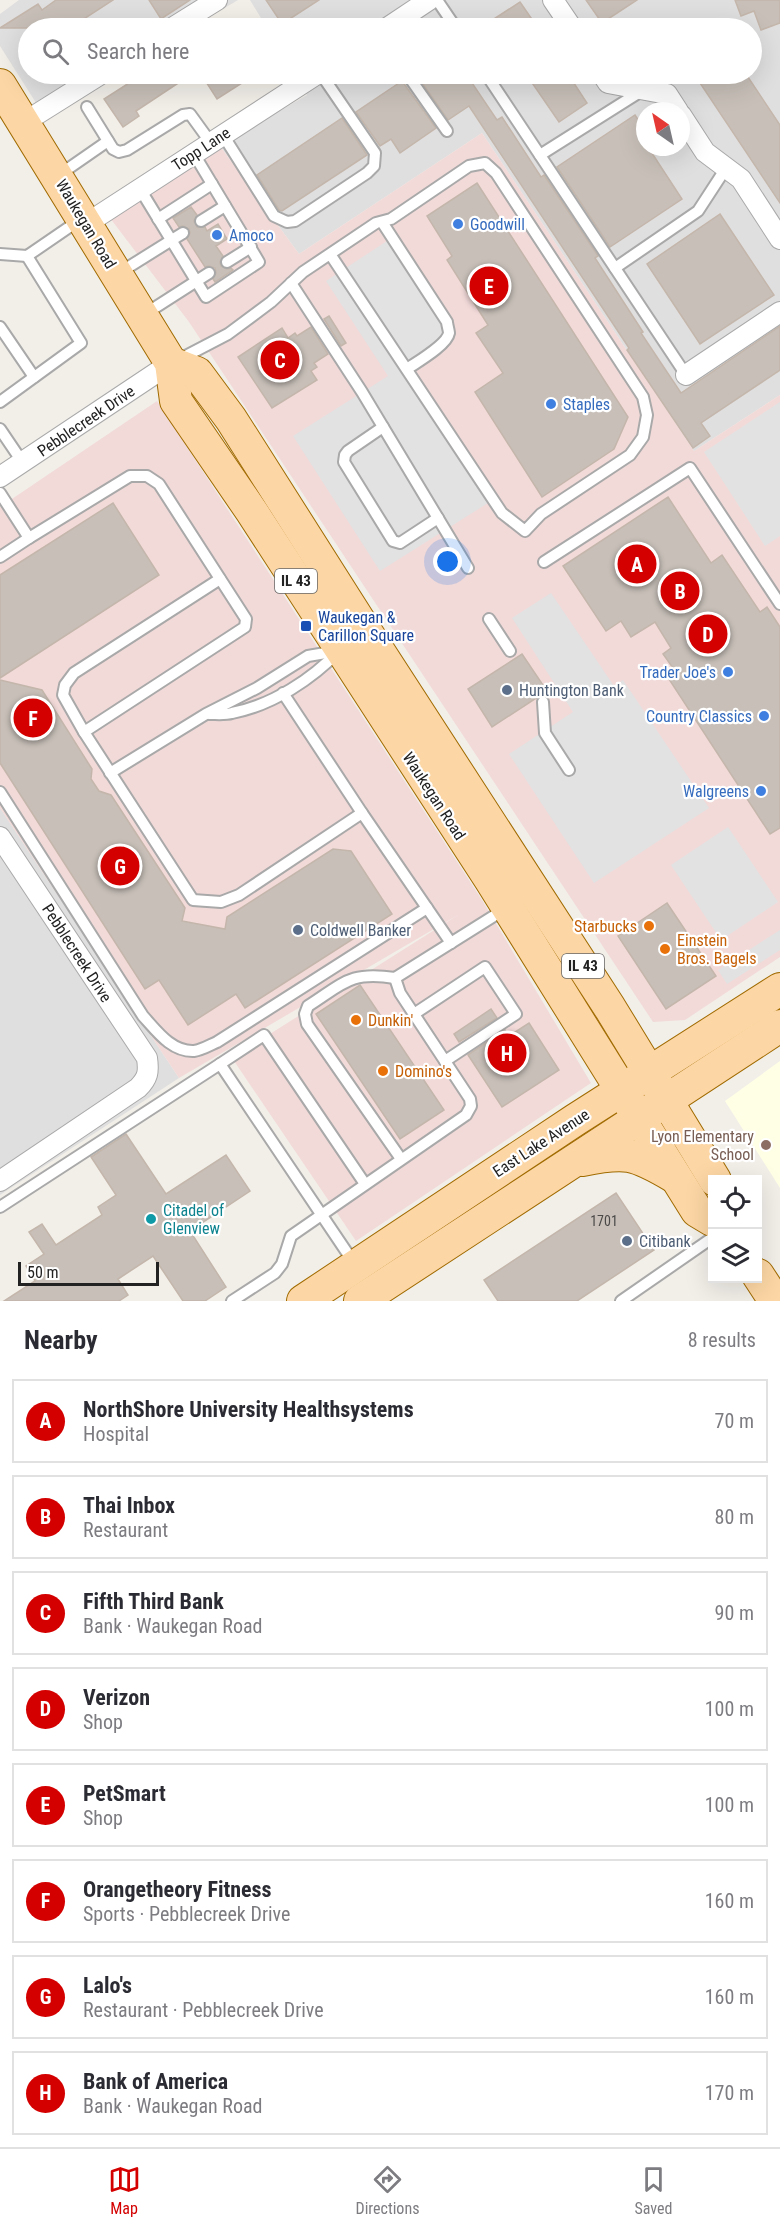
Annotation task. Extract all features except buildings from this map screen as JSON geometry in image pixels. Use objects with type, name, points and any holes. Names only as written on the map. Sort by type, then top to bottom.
[{"type":"main road","name":"Waukegan Road","points":[[0,85],[171,363],[176,401],[252,512],[507,907],[697,1211],[708,1218]]},
{"type":"main road","name":"Waukegan Road","points":[[171,363],[197,373],[231,419],[610,1008],[709,1170]]},
{"type":"main road","name":"East Lake Avenue","points":[[303,1301],[575,1120],[780,989]]},
{"type":"main road","points":[[610,1008],[660,1040],[708,1035]]},
{"type":"main road","points":[[575,1120],[592,1086],[580,1024]]},
{"type":"main road","name":"East Lake Avenue","points":[[360,1301],[780,1026]]},
{"type":"main road","points":[[709,1170],[698,1107],[713,1070]]},
{"type":"main road","points":[[569,1163],[622,1154],[633,1155],[676,1177]]},
{"type":"main road","points":[[762,1281],[775,1301]]},
{"type":"street","points":[[188,18],[217,0]]},
{"type":"street","points":[[402,18],[429,0]]},
{"type":"street","points":[[553,0],[565,18]]},
{"type":"street","points":[[23,123],[85,84]]},
{"type":"street","name":"Topp Lane","points":[[84,221],[140,189],[302,84]]},
{"type":"street","points":[[613,84],[667,94],[672,102]]},
{"type":"street","points":[[690,129],[705,152],[741,179],[780,239]]},
{"type":"street","points":[[686,375],[780,312]]},
{"type":"street","name":"Pebblecreek Drive","points":[[0,477],[171,363]]},
{"type":"street","name":"Pebblecreek Drive","points":[[0,837],[147,1058],[149,1070],[147,1079],[138,1088],[0,1181]]},
{"type":"lane","points":[[437,0],[449,18]]},
{"type":"lane","points":[[87,107],[113,149],[119,152],[128,150],[183,115],[190,114],[217,139],[274,216],[287,222],[295,221],[368,173],[374,166],[375,153],[328,84]]},
{"type":"lane","points":[[414,84],[447,131]]},
{"type":"lane","points":[[493,84],[686,375]]},
{"type":"lane","points":[[540,155],[643,90]]},
{"type":"lane","points":[[56,176],[108,141]]},
{"type":"lane","points":[[140,189],[206,297],[260,262],[194,154]]},
{"type":"lane","points":[[171,363],[228,334],[271,302],[303,272],[376,223],[391,219],[469,166],[485,163],[496,173],[644,397],[647,415],[644,436],[630,455],[541,514],[525,531],[502,513],[330,254]]},
{"type":"lane","points":[[615,268],[698,211],[726,168]]},
{"type":"lane","points":[[158,219],[212,184]]},
{"type":"lane","points":[[201,221],[225,206]]},
{"type":"lane","points":[[0,254],[27,256],[84,221]]},
{"type":"lane","points":[[382,222],[447,322],[449,332],[436,348],[407,369]]},
{"type":"lane","points":[[117,275],[183,233]]},
{"type":"lane","points":[[227,262],[251,247]]},
{"type":"lane","points":[[0,402],[81,343],[27,256]]},
{"type":"lane","points":[[142,315],[209,273]]},
{"type":"lane","points":[[291,283],[362,392],[468,568]]},
{"type":"lane","points":[[0,327],[34,377]]},
{"type":"lane","points":[[383,427],[348,451],[344,462],[396,542],[400,543],[438,518]]},
{"type":"lane","points":[[0,429],[23,463]]},
{"type":"lane","points":[[544,562],[690,468],[780,604]]},
{"type":"lane","points":[[0,557],[130,476],[147,476],[159,484],[246,619],[245,627],[84,732]]},
{"type":"lane","points":[[0,493],[29,538]]},
{"type":"lane","points":[[220,579],[74,673],[65,685],[63,695],[84,732],[194,900],[221,902],[239,895],[362,813]]},
{"type":"lane","points":[[489,619],[510,651]]},
{"type":"lane","points":[[206,714],[232,714],[269,701],[319,671],[340,650]]},
{"type":"lane","points":[[110,773],[206,714],[257,688],[308,656],[340,650]]},
{"type":"lane","points":[[283,693],[451,943]]},
{"type":"lane","points":[[543,702],[546,733],[569,770]]},
{"type":"lane","points":[[0,792],[143,1016],[163,1039],[192,1051],[217,1042],[427,908]]},
{"type":"lane","points":[[401,1160],[307,1024],[304,1014],[308,1006],[350,978],[359,975],[395,978],[507,907]]},
{"type":"lane","points":[[414,1014],[485,967],[516,1014],[445,1061]]},
{"type":"lane","points":[[232,1301],[275,1273],[282,1264],[291,1236],[466,1115],[471,1106],[470,1099],[400,993],[395,978]]},
{"type":"lane","points":[[0,1208],[264,1035],[365,1184]]},
{"type":"lane","points":[[220,1064],[356,1266]]},
{"type":"lane","points":[[621,1301],[708,1241]]},
{"type":"shaded area","points":[[19,0],[238,0],[208,18],[18,18],[18,74],[0,46],[0,14]]},
{"type":"shaded area","points":[[250,0],[780,0],[780,395],[694,451],[482,133],[299,254],[220,146],[307,95],[300,84],[762,84],[762,18],[261,18]]},
{"type":"shaded area","points":[[24,84],[100,84],[45,117]]},
{"type":"shaded area","points":[[482,133],[694,451],[780,395],[780,957],[685,1020],[653,1022],[189,322],[110,218],[220,146],[299,254]]},
{"type":"shaded area","points":[[387,241],[449,335],[401,367],[488,503],[380,571],[293,436],[388,376],[326,281]]},
{"type":"shaded area","points":[[157,401],[482,900],[591,1083],[356,1241],[232,1058],[458,915],[179,1078],[0,808],[0,507]]},
{"type":"shaded area","points":[[780,402],[780,536],[765,546],[704,452]]},
{"type":"shaded area","points":[[551,593],[614,686],[623,680],[709,808],[594,883],[509,754],[573,712],[512,618]]},
{"type":"shaded area","points":[[0,808],[179,1078],[0,1195]]},
{"type":"shaded area","points":[[728,827],[778,902],[721,940],[671,865]]},
{"type":"shaded area","points":[[780,930],[780,950],[727,984],[718,970]]},
{"type":"shaded area","name":"Lyon Elementary School","points":[[780,1061],[780,1188],[725,1101]]},
{"type":"place","name":"Goodwill","points":[[458,224]]},
{"type":"place","name":"Amoco","points":[[217,235]]},
{"type":"place","name":"PetSmart","points":[[489,286]]},
{"type":"place","name":"Fifth Third Bank","points":[[280,360]]},
{"type":"place","name":"Staples","points":[[551,404]]},
{"type":"place","name":"NorthShore University Healthsystems","points":[[637,564]]},
{"type":"place","name":"Thai Inbox","points":[[680,591]]},
{"type":"place","name":"Waukegan & Carillon Square","points":[[306,626]]},
{"type":"place","name":"Verizon","points":[[708,634]]},
{"type":"place","name":"Trader Joe's","points":[[728,672]]},
{"type":"place","name":"Huntington Bank","points":[[507,690]]},
{"type":"place","name":"Country Classics","points":[[764,716]]},
{"type":"place","name":"Orangetheory Fitness","points":[[33,718]]},
{"type":"place","name":"Walgreens","points":[[761,791]]},
{"type":"place","name":"Lalo's","points":[[120,866]]},
{"type":"place","name":"Starbucks","points":[[649,926]]},
{"type":"place","name":"Coldwell Banker","points":[[298,930]]},
{"type":"place","name":"Einstein Bros. Bagels","points":[[665,949]]},
{"type":"place","name":"Dunkin'","points":[[356,1020]]},
{"type":"place","name":"Bank of America","points":[[507,1053]]},
{"type":"place","name":"Domino's","points":[[383,1071]]},
{"type":"place","name":"Lyon Elementary School","points":[[766,1145]]},
{"type":"place","name":"Citadel of Glenview","points":[[151,1219]]},
{"type":"place","name":"Citibank","points":[[627,1241]]}]
